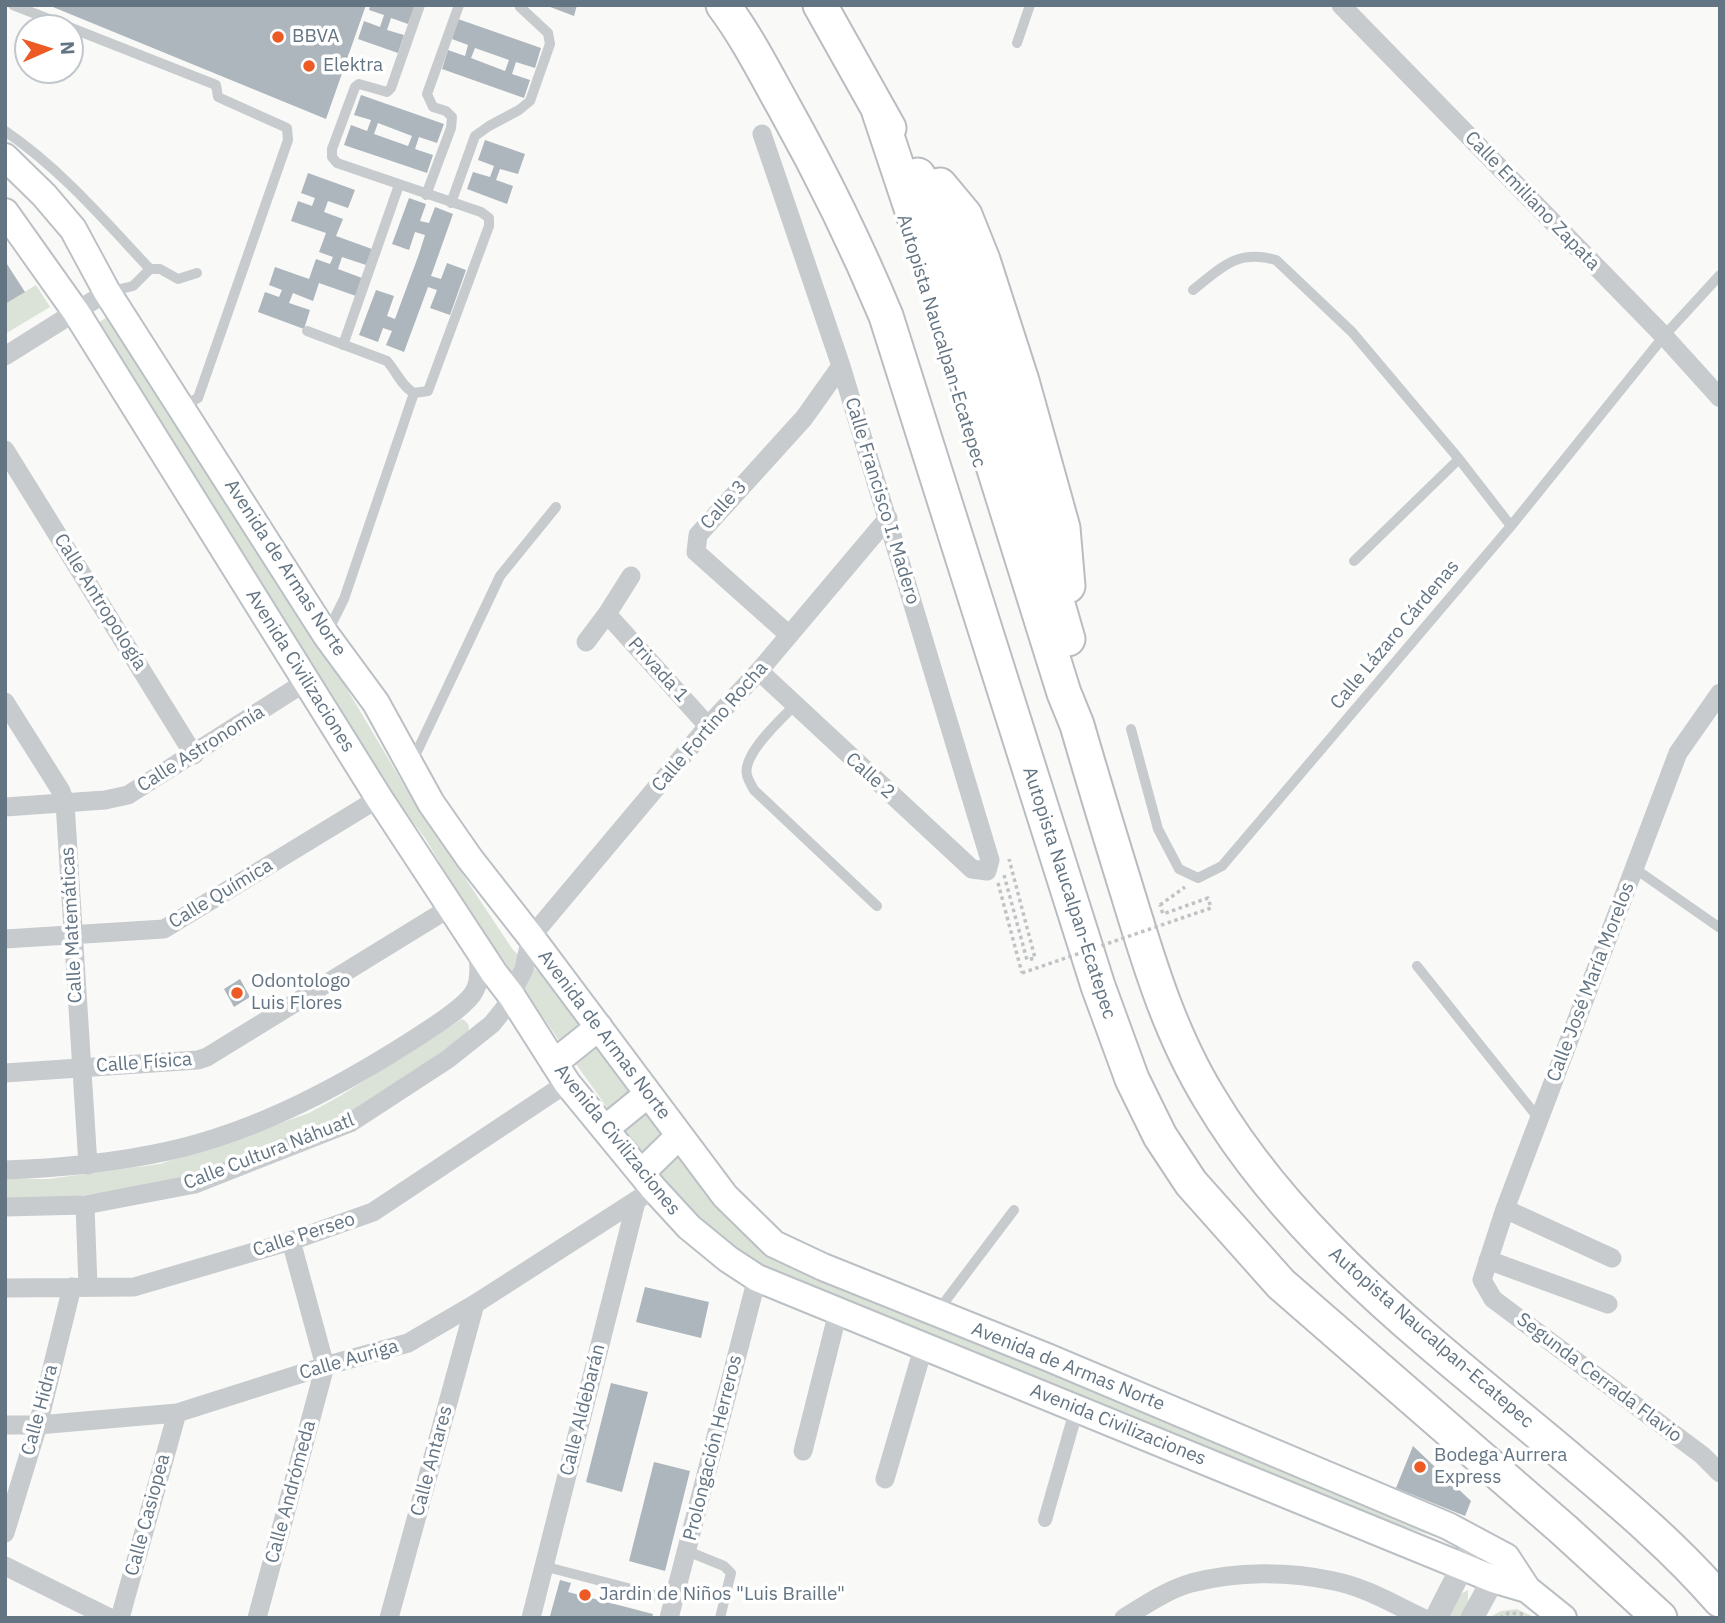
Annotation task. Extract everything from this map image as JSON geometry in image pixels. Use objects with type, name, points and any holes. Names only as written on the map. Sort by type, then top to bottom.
[{"type":"highway","name":"Autopista Naucalpan-Ecatepec","points":[[723,5],[761,65],[833,197],[886,316],[1098,986],[1132,1079],[1160,1136],[1191,1183],[1281,1284],[1573,1538],[1660,1618]]},
{"type":"highway","name":"Autopista Naucalpan-Ecatepec","points":[[820,5],[878,110],[930,194],[958,269],[1073,657]]},
{"type":"highway","name":"Autopista Naucalpan-Ecatepec","points":[[878,110],[965,215],[984,260],[1022,381],[1063,528],[1077,725]]},
{"type":"highway","name":"Autopista Naucalpan-Ecatepec","points":[[878,110],[938,290],[1064,693],[1077,725],[1151,970],[1173,1030],[1209,1098],[1253,1164],[1307,1227],[1394,1310],[1625,1506],[1720,1600]]},
{"type":"highway","name":"Autopista Naucalpan-Ecatepec","points":[[899,145],[946,272],[985,393],[1069,679],[1077,725]]},
{"type":"main road","name":"Avenida de Armas Norte","points":[[5,157],[44,195],[73,229],[107,292],[326,635],[376,703],[431,803],[470,859],[725,1196],[775,1244],[823,1267],[1047,1357],[1448,1526],[1476,1540],[1499,1568]]},
{"type":"main road","name":"Avenida Civilizaciones","points":[[5,212],[76,313],[379,798],[477,948],[561,1073],[605,1129],[644,1188],[728,1259],[757,1278],[1464,1566],[1499,1568],[1563,1618]]},
{"type":"main road","points":[[561,1073],[599,1027]]},
{"type":"main road","points":[[605,1129],[648,1094]]},
{"type":"main road","points":[[644,1188],[679,1136]]},
{"type":"main road","points":[[728,1259],[758,1227]]},
{"type":"main road","points":[[1034,1390],[1047,1357]]},
{"type":"street","name":"Calle Emiliano Zapata","points":[[1341,5],[1664,336],[1720,398]]},
{"type":"street","name":"Calle Francisco I. Madero","points":[[762,134],[841,366],[995,871]]},
{"type":"street","points":[[5,356],[107,292]]},
{"type":"street","name":"Calle 3","points":[[789,635],[696,552],[698,535],[804,418],[841,366]]},
{"type":"street","name":"Calle Antropología","points":[[5,450],[194,755]]},
{"type":"street","name":"Calle Fortino Rocha","points":[[531,937],[708,726],[759,671],[888,518]]},
{"type":"street","points":[[586,642],[631,576]]},
{"type":"street","name":"Privada 1","points":[[607,614],[708,726]]},
{"type":"street","name":"Calle 2","points":[[759,671],[972,869],[995,871]]},
{"type":"street","name":"Calle Astronomía","points":[[5,807],[105,800],[128,795],[307,681]]},
{"type":"street","name":"Calle José María Morelos","points":[[1482,1280],[1505,1209],[1678,753],[1720,693]]},
{"type":"street","name":"Calle Matemáticas","points":[[5,702],[61,791],[65,803],[88,1165]]},
{"type":"street","name":"Calle Química","points":[[5,939],[164,929],[379,798]]},
{"type":"street","name":"Calle Física","points":[[5,1073],[198,1060],[215,1054],[451,907]]},
{"type":"street","name":"Calle Cultura Náhuatl","points":[[5,1207],[85,1205],[195,1184],[350,1123],[448,1059],[492,1024],[504,1009],[524,969],[531,937]]},
{"type":"street","name":"Calle Cultura Náhuatl","points":[[5,1170],[88,1165],[170,1150],[311,1100],[400,1048],[455,1011],[475,991],[478,973],[477,948]]},
{"type":"street","name":"Calle Perseo","points":[[5,1288],[134,1287],[291,1241],[373,1212],[561,1073]]},
{"type":"street","name":"Calle Auriga","points":[[5,1425],[38,1425],[177,1413],[408,1343],[475,1304],[644,1188]]},
{"type":"street","name":"Calle Aldebarán","points":[[531,1618],[644,1188]]},
{"type":"street","name":"Calle Hidra","points":[[5,1533],[11,1487],[38,1425],[80,1287],[85,1205]]},
{"type":"street","points":[[1505,1209],[1612,1258]]},
{"type":"street","points":[[291,1241],[325,1366]]},
{"type":"street","points":[[1488,1260],[1608,1304]]},
{"type":"street","name":"Prolongación Herreros","points":[[671,1609],[757,1278]]},
{"type":"street","name":"Segunda Cerrada Flavio","points":[[1482,1280],[1493,1299],[1702,1455],[1720,1473]]},
{"type":"street","name":"Calle Antares","points":[[389,1618],[475,1304]]},
{"type":"street","points":[[803,1451],[838,1312]]},
{"type":"street","points":[[885,1479],[924,1345]]},
{"type":"street","name":"Calle Andrómeda","points":[[257,1618],[325,1366]]},
{"type":"street","points":[[1045,1520],[1077,1408]]},
{"type":"street","name":"Calle Casiopea","points":[[120,1618],[177,1413]]},
{"type":"street","points":[[1436,1618],[1476,1540]]},
{"type":"street","points":[[5,1566],[110,1618]]},
{"type":"street","points":[[1472,1618],[1499,1568]]},
{"type":"street","points":[[1124,1618],[1155,1598],[1190,1583],[1269,1573],[1336,1581],[1423,1618]]},
{"type":"lane","points":[[13,5],[216,85],[218,97],[287,128],[288,140],[198,398],[181,406]]},
{"type":"lane","points":[[307,331],[387,361],[407,390],[414,393],[428,391],[489,226],[489,218],[481,212],[337,163],[332,157],[332,149],[355,87],[359,84],[387,92],[391,88],[420,5]]},
{"type":"lane","points":[[426,195],[451,128],[452,117],[446,111],[433,107],[427,94],[459,5]]},
{"type":"lane","points":[[451,204],[475,136],[530,101],[550,44],[548,33],[520,7],[521,5]]},
{"type":"lane","points":[[1017,43],[1030,5]]},
{"type":"lane","points":[[5,131],[38,153],[150,269]]},
{"type":"lane","points":[[343,345],[399,185]]},
{"type":"lane","points":[[1193,290],[1228,261],[1244,256],[1261,256],[1276,260],[1352,332],[1459,459],[1511,526]]},
{"type":"lane","points":[[107,292],[133,285],[150,269],[160,269],[178,279],[197,273]]},
{"type":"lane","name":"Calle Lázaro Cárdenas","points":[[1198,878],[1222,866],[1511,526],[1664,336],[1720,275]]},
{"type":"lane","points":[[326,635],[344,599],[414,393]]},
{"type":"lane","points":[[1354,561],[1459,459]]},
{"type":"lane","points":[[411,764],[500,576],[556,507]]},
{"type":"lane","points":[[794,706],[747,760],[746,774],[754,790],[877,906]]},
{"type":"lane","points":[[1131,729],[1158,828],[1179,869],[1198,878]]},
{"type":"lane","points":[[1634,868],[1720,929]]},
{"type":"lane","points":[[1417,966],[1540,1119]]},
{"type":"lane","points":[[937,1313],[1014,1210]]},
{"type":"lane","points":[[687,1551],[724,1566],[731,1573],[720,1618]]},
{"type":"lane","points":[[544,1566],[671,1609]]},
{"type":"path","points":[[995,871],[1027,960],[1035,958],[1008,858]]},
{"type":"path","points":[[995,871],[1022,974],[1211,908],[1208,898],[1163,914],[1160,905],[1198,878]]},
{"type":"path","points":[[1500,1618],[1509,1612],[1531,1618]]},
{"type":"shaded area","points":[[36,285],[50,307],[5,334],[5,304]]},
{"type":"shaded area","points":[[107,317],[328,657],[408,792],[513,950],[562,991],[722,1205],[930,1317],[1442,1537],[1350,1509],[758,1270],[705,1225],[629,1138],[464,903],[425,838],[390,792],[205,492],[172,450],[94,326]]},
{"type":"shaded area","points":[[462,1019],[468,1025],[468,1034],[345,1117],[195,1177],[62,1199],[5,1200],[5,1179],[48,1179],[160,1164],[309,1113]]},
{"type":"shaded area","points":[[1468,1590],[1468,1603],[1460,1618],[1447,1618],[1459,1595]]},
{"type":"shaded area","points":[[1517,1609],[1536,1618],[1488,1618],[1501,1611]]},
{"type":"building","points":[[48,5],[366,5],[326,119],[84,20],[84,14],[70,14]]},
{"type":"building","points":[[370,5],[415,5],[408,24],[391,18],[387,30],[404,35],[398,53],[358,39],[364,21],[380,27],[384,15],[369,10]]},
{"type":"building","points":[[545,5],[577,5],[574,16]]},
{"type":"building","points":[[458,19],[541,48],[535,68],[516,62],[512,74],[530,80],[524,98],[442,69],[448,50],[465,56],[468,45],[452,39]],"holes":[[[475,48],[509,60],[505,71],[471,58]]]},
{"type":"building","points":[[361,95],[444,124],[437,143],[419,137],[415,149],[433,155],[427,173],[344,145],[351,125],[367,131],[371,120],[354,115]],"holes":[[[378,123],[412,136],[408,146],[374,134]]]},
{"type":"building","points":[[485,140],[525,154],[518,174],[500,169],[496,180],[513,186],[507,204],[467,189],[473,172],[490,177],[494,166],[478,160]]},
{"type":"building","points":[[308,173],[355,190],[348,208],[328,201],[324,212],[343,219],[336,236],[372,249],[366,265],[342,257],[338,269],[362,278],[356,296],[319,283],[313,301],[293,293],[289,303],[310,310],[304,329],[258,312],[265,292],[279,297],[282,290],[269,285],[275,267],[309,279],[316,259],[330,264],[333,257],[319,252],[326,233],[291,221],[298,201],[312,206],[315,198],[301,193]]},
{"type":"building","points":[[409,198],[426,204],[420,221],[429,223],[435,207],[453,214],[431,276],[441,279],[447,263],[466,270],[450,315],[430,308],[437,290],[428,287],[404,352],[386,345],[392,331],[383,328],[378,342],[359,335],[376,290],[394,296],[387,316],[395,319],[419,254],[425,235],[415,232],[409,250],[392,244]]},
{"type":"building","points":[[5,261],[25,292],[5,304]]},
{"type":"building","name":"Odontologo Luis Flores","points":[[240,979],[250,997],[234,1007],[224,989]]},
{"type":"building","points":[[645,1287],[709,1302],[701,1338],[636,1322]]},
{"type":"building","points":[[611,1383],[648,1392],[622,1492],[586,1482]]},
{"type":"building","name":"Bodega Aurrera Express","points":[[1413,1446],[1471,1501],[1465,1516],[1396,1488]]},
{"type":"building","points":[[654,1462],[690,1471],[665,1571],[629,1561]]},
{"type":"building","name":"Jardin de Niños \"Luis Braille\"","points":[[560,1580],[571,1583],[568,1592],[653,1614],[652,1618],[550,1616]]},
{"type":"place","name":"BBVA","points":[[278,37]]},
{"type":"place","name":"Elektra","points":[[309,66]]},
{"type":"place","name":"Odontologo Luis Flores","points":[[237,993]]},
{"type":"place","name":"Bodega Aurrera Express","points":[[1420,1467]]},
{"type":"place","name":"Jardin de Niños \"Luis Braille\"","points":[[585,1595]]}]
